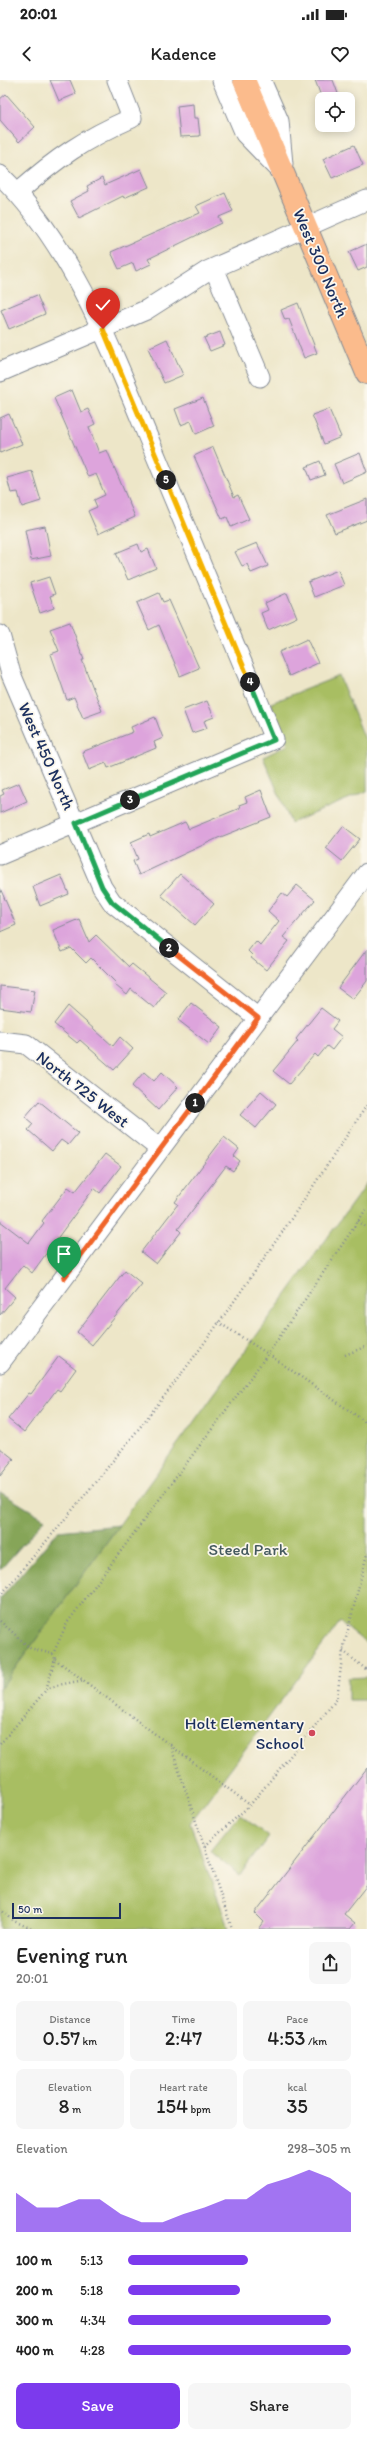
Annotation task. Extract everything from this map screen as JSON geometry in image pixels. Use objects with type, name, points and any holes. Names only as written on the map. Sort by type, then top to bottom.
[{"type":"main road","name":"West 300 North","points":[[244,80],[367,373]]},
{"type":"street","points":[[18,192],[52,162],[94,135],[132,118],[117,80]]},
{"type":"street","name":"West 300 North","points":[[222,80],[245,134],[284,175]]},
{"type":"street","name":"West 300 North","points":[[261,80],[279,121],[284,175]]},
{"type":"street","points":[[0,175],[18,192],[70,269],[103,329],[274,740],[0,855]]},
{"type":"street","points":[[0,372],[146,310],[214,268],[305,226],[367,200]]},
{"type":"street","points":[[214,268],[260,377]]},
{"type":"street","name":"West 450 North","points":[[0,635],[5,676],[76,823],[102,887],[112,902],[258,1018]]},
{"type":"street","points":[[0,1363],[367,873]]},
{"type":"street","name":"North 725 West","points":[[0,1041],[26,1044],[160,1149]]},
{"type":"path","points":[[0,1596],[89,1492],[218,1322],[289,1222],[367,1105]]},
{"type":"path","points":[[250,1805],[55,1659],[53,1654],[67,1623],[268,1354],[367,1208]]},
{"type":"path","points":[[358,1221],[367,1228]]},
{"type":"path","points":[[218,1322],[268,1354],[367,1423]]},
{"type":"path","points":[[345,1355],[367,1346]]},
{"type":"path","points":[[205,1846],[250,1805],[336,1699],[343,1650],[367,1554]]},
{"type":"path","points":[[0,1621],[30,1648],[53,1654]]},
{"type":"path","points":[[343,1650],[367,1670]]},
{"type":"path","points":[[0,1744],[46,1690],[55,1659]]},
{"type":"path","points":[[46,1690],[58,1685],[84,1680]]},
{"type":"path","points":[[170,1744],[232,1929]]},
{"type":"path","points":[[0,1909],[14,1921],[32,1929]]},
{"type":"green space","points":[[339,676],[367,744],[367,791],[291,823],[263,757],[288,745],[271,703]]},
{"type":"green space","name":"Steed Park","points":[[367,1183],[367,1644],[340,1622],[190,1823],[229,1929],[0,1929],[0,1689]]},
{"type":"green space","points":[[0,1492],[45,1519],[0,1570]]},
{"type":"green space","points":[[119,1525],[0,1689],[0,1599],[58,1531]]},
{"type":"green space","points":[[367,1677],[367,1700],[348,1700],[348,1678]]},
{"type":"green space","points":[[240,1814],[269,1836],[240,1875],[210,1851]]},
{"type":"building","points":[[50,80],[70,80],[76,94],[59,101]]},
{"type":"building","points":[[315,80],[333,80],[337,92],[319,92]]},
{"type":"building","points":[[6,94],[35,127],[19,142],[0,120],[0,99]]},
{"type":"building","points":[[193,104],[194,118],[198,118],[200,136],[180,137],[177,106]]},
{"type":"building","points":[[354,145],[363,165],[332,178],[323,159]]},
{"type":"building","points":[[141,169],[149,187],[124,198],[123,196],[79,218],[70,201],[89,191],[87,186],[102,178],[105,185]]},
{"type":"building","points":[[225,193],[233,211],[219,217],[222,223],[148,259],[151,264],[136,271],[133,263],[119,269],[111,252],[200,213],[196,206]]},
{"type":"building","points":[[367,244],[367,267],[358,271],[349,252]]},
{"type":"building","points":[[37,295],[45,314],[9,329],[1,310]]},
{"type":"building","points":[[298,303],[317,353],[304,358],[289,319],[285,320],[281,310]]},
{"type":"building","points":[[220,332],[225,345],[210,351],[204,338]]},
{"type":"building","points":[[167,339],[183,375],[164,383],[148,348]]},
{"type":"building","points":[[72,390],[81,412],[88,409],[95,424],[89,427],[99,453],[107,450],[135,517],[98,534],[88,511],[97,507],[94,500],[105,495],[96,474],[88,477],[54,398]]},
{"type":"building","points":[[203,398],[214,426],[196,434],[191,421],[181,425],[175,409]]},
{"type":"building","points":[[329,409],[341,437],[324,444],[312,415]]},
{"type":"building","points":[[9,414],[22,444],[0,453],[0,418]]},
{"type":"building","points":[[213,447],[234,497],[238,495],[249,519],[231,527],[227,517],[222,519],[194,456]]},
{"type":"building","points":[[360,453],[367,472],[342,483],[334,464]]},
{"type":"building","points":[[320,461],[325,475],[311,480],[306,467]]},
{"type":"building","points":[[32,471],[41,501],[22,507],[18,492],[11,493],[7,478]]},
{"type":"building","points":[[367,499],[367,520],[335,533],[327,515]]},
{"type":"building","points":[[45,526],[51,556],[31,560],[25,530]]},
{"type":"building","points":[[257,543],[268,566],[251,573],[247,564],[242,566],[235,552]]},
{"type":"building","points":[[138,544],[141,552],[148,549],[156,568],[128,580],[116,553]]},
{"type":"building","points":[[338,570],[344,585],[314,597],[308,582]]},
{"type":"building","points":[[49,577],[55,594],[50,596],[54,608],[40,613],[30,583]]},
{"type":"building","points":[[159,593],[163,602],[169,600],[199,668],[180,676],[159,625],[149,630],[137,603]]},
{"type":"building","points":[[287,593],[297,617],[268,630],[261,613],[268,610],[265,603]]},
{"type":"building","points":[[70,622],[84,660],[82,660],[102,711],[83,718],[74,697],[67,700],[51,654],[59,651],[50,629]]},
{"type":"building","points":[[307,639],[318,663],[289,676],[279,652]]},
{"type":"building","points":[[207,701],[214,717],[204,721],[207,728],[192,733],[183,710]]},
{"type":"building","points":[[155,717],[163,738],[154,742],[156,748],[108,768],[106,763],[89,770],[82,752],[133,732],[131,727]]},
{"type":"building","points":[[19,783],[27,801],[0,813],[0,796],[4,794],[2,790]]},
{"type":"building","points":[[261,790],[271,817],[218,838],[139,875],[133,861],[138,859],[131,842],[149,834],[150,837],[185,822],[189,829],[240,808],[239,805],[247,802],[245,797]]},
{"type":"building","points":[[343,826],[360,839],[342,861],[326,848]]},
{"type":"building","points":[[180,874],[214,904],[195,925],[161,895]]},
{"type":"building","points":[[61,875],[69,894],[40,906],[33,887]]},
{"type":"building","points":[[297,885],[315,900],[283,937],[289,941],[266,970],[250,957],[252,955],[248,951],[256,941],[260,945],[279,921],[268,911],[282,893],[287,897]]},
{"type":"building","points":[[0,888],[16,925],[0,932]]},
{"type":"building","points":[[79,919],[89,942],[96,935],[129,967],[132,964],[166,992],[154,1008],[131,989],[127,995],[115,985],[116,983],[91,958],[86,963],[71,948],[62,952],[53,930]]},
{"type":"building","points":[[367,949],[367,981],[353,999],[338,988]]},
{"type":"building","points":[[0,986],[35,990],[31,1012],[0,1008]]},
{"type":"building","points":[[191,1003],[222,1027],[209,1044],[178,1020]]},
{"type":"building","points":[[68,1006],[113,1046],[120,1037],[133,1049],[114,1070],[80,1040],[77,1043],[54,1024]]},
{"type":"building","points":[[321,1008],[338,1021],[332,1029],[342,1037],[332,1050],[327,1046],[318,1057],[315,1054],[289,1084],[273,1071],[298,1041],[296,1039]]},
{"type":"building","points":[[144,1072],[154,1081],[162,1072],[178,1087],[158,1110],[132,1086]]},
{"type":"building","points":[[261,1091],[276,1104],[256,1128],[240,1115]]},
{"type":"building","points":[[39,1101],[78,1133],[68,1145],[61,1140],[52,1151],[28,1130],[33,1124],[25,1117]]},
{"type":"building","points":[[224,1137],[239,1149],[234,1156],[240,1161],[233,1171],[226,1166],[178,1229],[181,1232],[156,1264],[141,1252],[178,1204],[175,1202]]},
{"type":"building","points":[[105,1154],[121,1166],[100,1193],[94,1188],[32,1273],[23,1265],[5,1288],[15,1297],[0,1315],[0,1221],[29,1243],[44,1223],[42,1221],[68,1187],[75,1192]]},
{"type":"building","points":[[125,1270],[142,1284],[92,1345],[77,1332]]},
{"type":"building","points":[[59,1356],[76,1369],[60,1391],[57,1389],[24,1432],[8,1419],[29,1393],[31,1394]]},
{"type":"building","points":[[0,1448],[14,1459],[0,1476]]},
{"type":"building","points":[[367,1768],[367,1885],[344,1914],[355,1923],[350,1929],[259,1929],[264,1922],[255,1913]]},
{"type":"place","name":"Holt Elementary School","points":[[312,1733]]},
{"type":"route","points":[[64,1278],[258,1018],[125,914],[112,902],[102,887],[76,823],[274,740],[103,329]]}]
